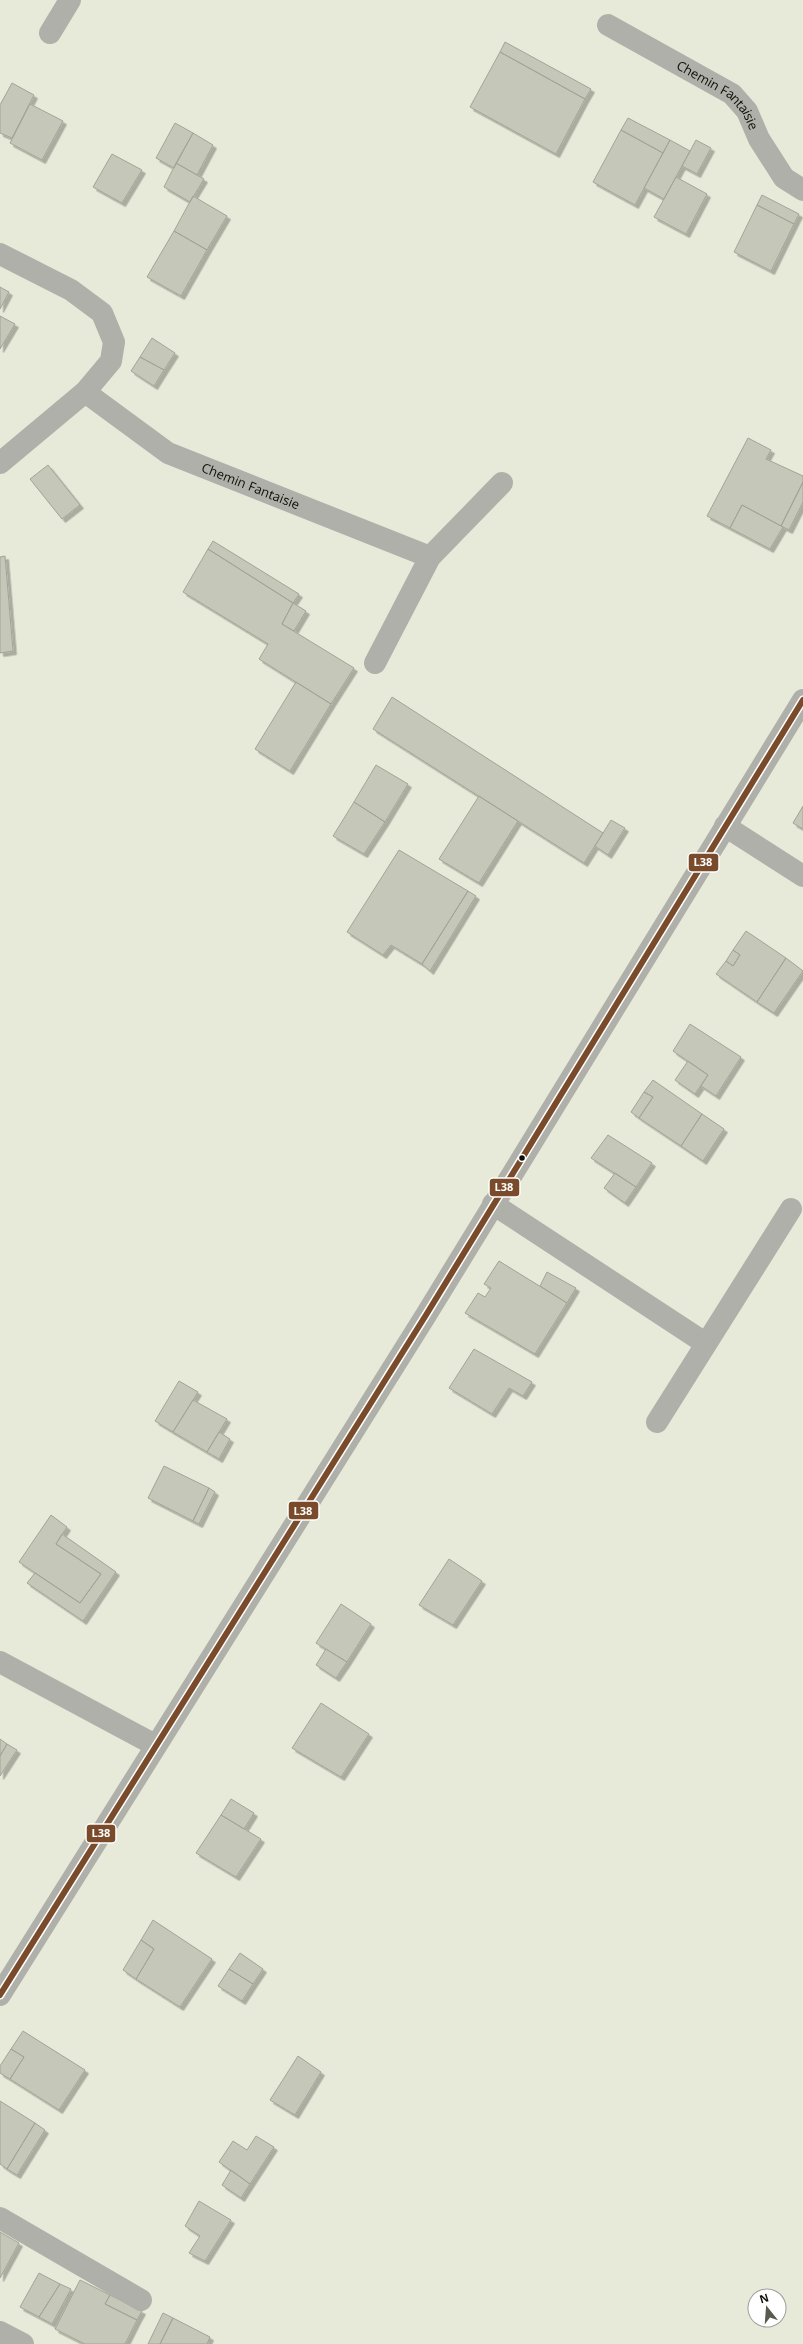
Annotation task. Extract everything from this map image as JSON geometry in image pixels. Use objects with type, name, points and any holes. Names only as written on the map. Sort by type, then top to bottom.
[{"type":"street","points":[[50,33],[70,0]]},
{"type":"street","name":"Chemin Fantaisie","points":[[608,25],[732,94],[747,111],[759,139],[784,178],[803,190]]},
{"type":"street","points":[[0,254],[71,290],[102,313],[114,342],[111,361],[85,392],[0,463]]},
{"type":"street","name":"Chemin Fantaisie","points":[[85,392],[168,453],[430,557]]},
{"type":"street","points":[[375,663],[430,557],[502,482]]},
{"type":"street","points":[[0,1995],[155,1745],[426,1315],[803,700]]},
{"type":"street","points":[[725,826],[803,876]]},
{"type":"street","points":[[493,1204],[705,1343]]},
{"type":"street","points":[[657,1422],[790,1209]]},
{"type":"street","points":[[0,1662],[155,1745]]},
{"type":"street","points":[[0,2218],[140,2300]]},
{"type":"street","points":[[0,2332],[23,2344]]},
{"type":"building","points":[[505,42],[591,89],[585,99],[500,52]]},
{"type":"building","points":[[500,52],[585,99],[556,154],[470,107]]},
{"type":"building","points":[[12,83],[34,95],[12,138],[0,133],[0,105]]},
{"type":"building","points":[[30,104],[63,121],[42,160],[10,143]]},
{"type":"building","points":[[628,118],[670,140],[663,153],[621,130]]},
{"type":"building","points":[[175,123],[193,133],[174,168],[156,158]]},
{"type":"building","points":[[621,130],[663,153],[635,205],[593,182]]},
{"type":"building","points":[[193,133],[213,145],[197,175],[176,163]]},
{"type":"building","points":[[670,140],[690,151],[664,199],[644,188]]},
{"type":"building","points":[[696,140],[711,148],[697,174],[682,166]]},
{"type":"building","points":[[112,154],[142,170],[122,203],[93,187]]},
{"type":"building","points":[[176,163],[204,179],[190,202],[164,187]]},
{"type":"building","points":[[676,177],[707,194],[686,234],[654,217]]},
{"type":"building","points":[[762,195],[799,214],[794,224],[757,205]]},
{"type":"building","points":[[193,196],[227,216],[207,250],[174,231]]},
{"type":"building","points":[[757,205],[794,224],[771,271],[734,252]]},
{"type":"building","points":[[174,231],[207,250],[181,296],[147,277]]},
{"type":"building","points":[[0,287],[9,292],[0,309]]},
{"type":"building","points":[[0,316],[15,324],[0,349]]},
{"type":"building","points":[[152,338],[175,353],[164,370],[140,357]]},
{"type":"building","points":[[140,357],[164,370],[154,386],[131,371]]},
{"type":"building","points":[[748,438],[771,450],[766,459],[803,476],[803,482],[781,526],[742,505],[730,528],[707,516]]},
{"type":"building","points":[[48,465],[80,505],[62,519],[30,479]]},
{"type":"building","points":[[803,482],[803,502],[789,530],[781,526]]},
{"type":"building","points":[[742,505],[783,527],[770,549],[730,528]]},
{"type":"building","points":[[213,541],[299,594],[293,603],[208,549]]},
{"type":"building","points":[[208,549],[293,603],[282,624],[354,668],[331,704],[259,659],[268,644],[183,592]]},
{"type":"building","points":[[5,556],[13,651],[0,653],[0,557]]},
{"type":"building","points":[[293,603],[306,611],[294,631],[282,624]]},
{"type":"building","points":[[296,682],[331,704],[290,771],[255,749]]},
{"type":"building","points":[[392,697],[603,833],[584,863],[373,729]]},
{"type":"building","points":[[376,765],[408,784],[385,822],[354,802]]},
{"type":"building","points":[[479,796],[518,821],[479,883],[439,859]]},
{"type":"building","points":[[354,802],[385,822],[364,854],[333,836]]},
{"type":"building","points":[[803,806],[803,829],[793,823]]},
{"type":"building","points":[[611,820],[625,828],[608,855],[595,846]]},
{"type":"building","points":[[399,850],[468,891],[422,964],[391,945],[383,955],[347,932]]},
{"type":"building","points":[[468,891],[476,896],[430,971],[422,964]]},
{"type":"building","points":[[746,931],[786,958],[757,1002],[716,974],[726,961],[733,966],[740,955],[733,950]]},
{"type":"building","points":[[733,950],[740,955],[733,966],[726,961]]},
{"type":"building","points":[[786,958],[803,971],[774,1013],[757,1002]]},
{"type":"building","points":[[690,1024],[741,1057],[716,1096],[701,1086],[708,1075],[673,1051]]},
{"type":"building","points":[[688,1061],[708,1075],[695,1094],[675,1080]]},
{"type":"building","points":[[653,1080],[702,1114],[681,1146],[639,1118],[653,1097],[644,1092]]},
{"type":"building","points":[[644,1092],[653,1097],[639,1118],[631,1112]]},
{"type":"building","points":[[702,1114],[724,1129],[703,1161],[681,1146]]},
{"type":"building","points":[[608,1135],[652,1163],[636,1187],[591,1158]]},
{"type":"building","points":[[615,1173],[636,1187],[625,1203],[604,1188]]},
{"type":"building","points":[[499,1261],[567,1303],[535,1354],[465,1313],[478,1293],[485,1297],[491,1288],[484,1284]]},
{"type":"building","points":[[547,1272],[576,1288],[567,1303],[540,1286]]},
{"type":"building","points":[[474,1349],[532,1382],[523,1396],[509,1388],[492,1414],[449,1388]]},
{"type":"building","points":[[179,1381],[198,1392],[173,1432],[155,1421]]},
{"type":"building","points":[[193,1400],[227,1419],[207,1452],[173,1432]]},
{"type":"building","points":[[219,1432],[230,1439],[219,1459],[207,1452]]},
{"type":"building","points":[[164,1466],[209,1488],[193,1521],[148,1498]]},
{"type":"building","points":[[209,1488],[215,1492],[199,1524],[193,1521]]},
{"type":"building","points":[[51,1515],[67,1527],[56,1544],[101,1574],[80,1603],[19,1562]]},
{"type":"building","points":[[62,1534],[116,1572],[83,1621],[27,1583],[35,1573],[80,1603],[101,1574],[56,1544]]},
{"type":"building","points":[[449,1559],[482,1581],[453,1625],[419,1605]]},
{"type":"building","points":[[341,1604],[371,1624],[347,1662],[316,1643]]},
{"type":"building","points":[[326,1649],[347,1662],[336,1678],[316,1665]]},
{"type":"building","points":[[321,1703],[369,1734],[341,1777],[292,1748]]},
{"type":"building","points":[[0,1739],[7,1744],[0,1756]]},
{"type":"building","points":[[7,1744],[17,1750],[0,1776],[0,1756]]},
{"type":"building","points":[[231,1799],[254,1813],[244,1829],[221,1815]]},
{"type":"building","points":[[221,1815],[261,1839],[236,1877],[196,1853]]},
{"type":"building","points":[[153,1920],[212,1959],[180,2007],[136,1979],[154,1949],[141,1940]]},
{"type":"building","points":[[141,1940],[154,1949],[136,1979],[123,1970]]},
{"type":"building","points":[[240,1953],[263,1969],[253,1984],[229,1969]]},
{"type":"building","points":[[229,1969],[253,1984],[242,2001],[218,1986]]},
{"type":"building","points":[[23,2031],[85,2070],[59,2110],[10,2079],[24,2057],[11,2049]]},
{"type":"building","points":[[11,2049],[24,2057],[10,2079],[0,2073],[0,2066]]},
{"type":"building","points":[[298,2056],[321,2072],[295,2115],[270,2100]]},
{"type":"building","points":[[0,2101],[35,2123],[7,2169],[0,2164]]},
{"type":"building","points":[[35,2123],[45,2130],[17,2175],[7,2169]]},
{"type":"building","points":[[256,2136],[274,2147],[250,2184],[219,2162],[233,2141],[247,2150]]},
{"type":"building","points":[[231,2170],[250,2184],[241,2198],[222,2185]]},
{"type":"building","points":[[199,2201],[231,2220],[205,2261],[189,2253],[200,2236],[185,2226]]},
{"type":"building","points":[[0,2232],[19,2243],[0,2278]]},
{"type":"building","points":[[39,2273],[60,2284],[39,2317],[20,2307]]},
{"type":"building","points":[[80,2280],[110,2295],[105,2304],[137,2320],[125,2344],[85,2344],[55,2329]]},
{"type":"building","points":[[60,2284],[71,2289],[52,2324],[39,2317]]},
{"type":"building","points":[[110,2295],[142,2311],[137,2320],[105,2304]]},
{"type":"building","points":[[163,2313],[173,2318],[160,2344],[148,2344]]},
{"type":"building","points":[[173,2318],[210,2337],[207,2344],[160,2344]]},
{"type":"transit line","name":"L38","points":[[0,1995],[426,1315],[803,700]]}]
